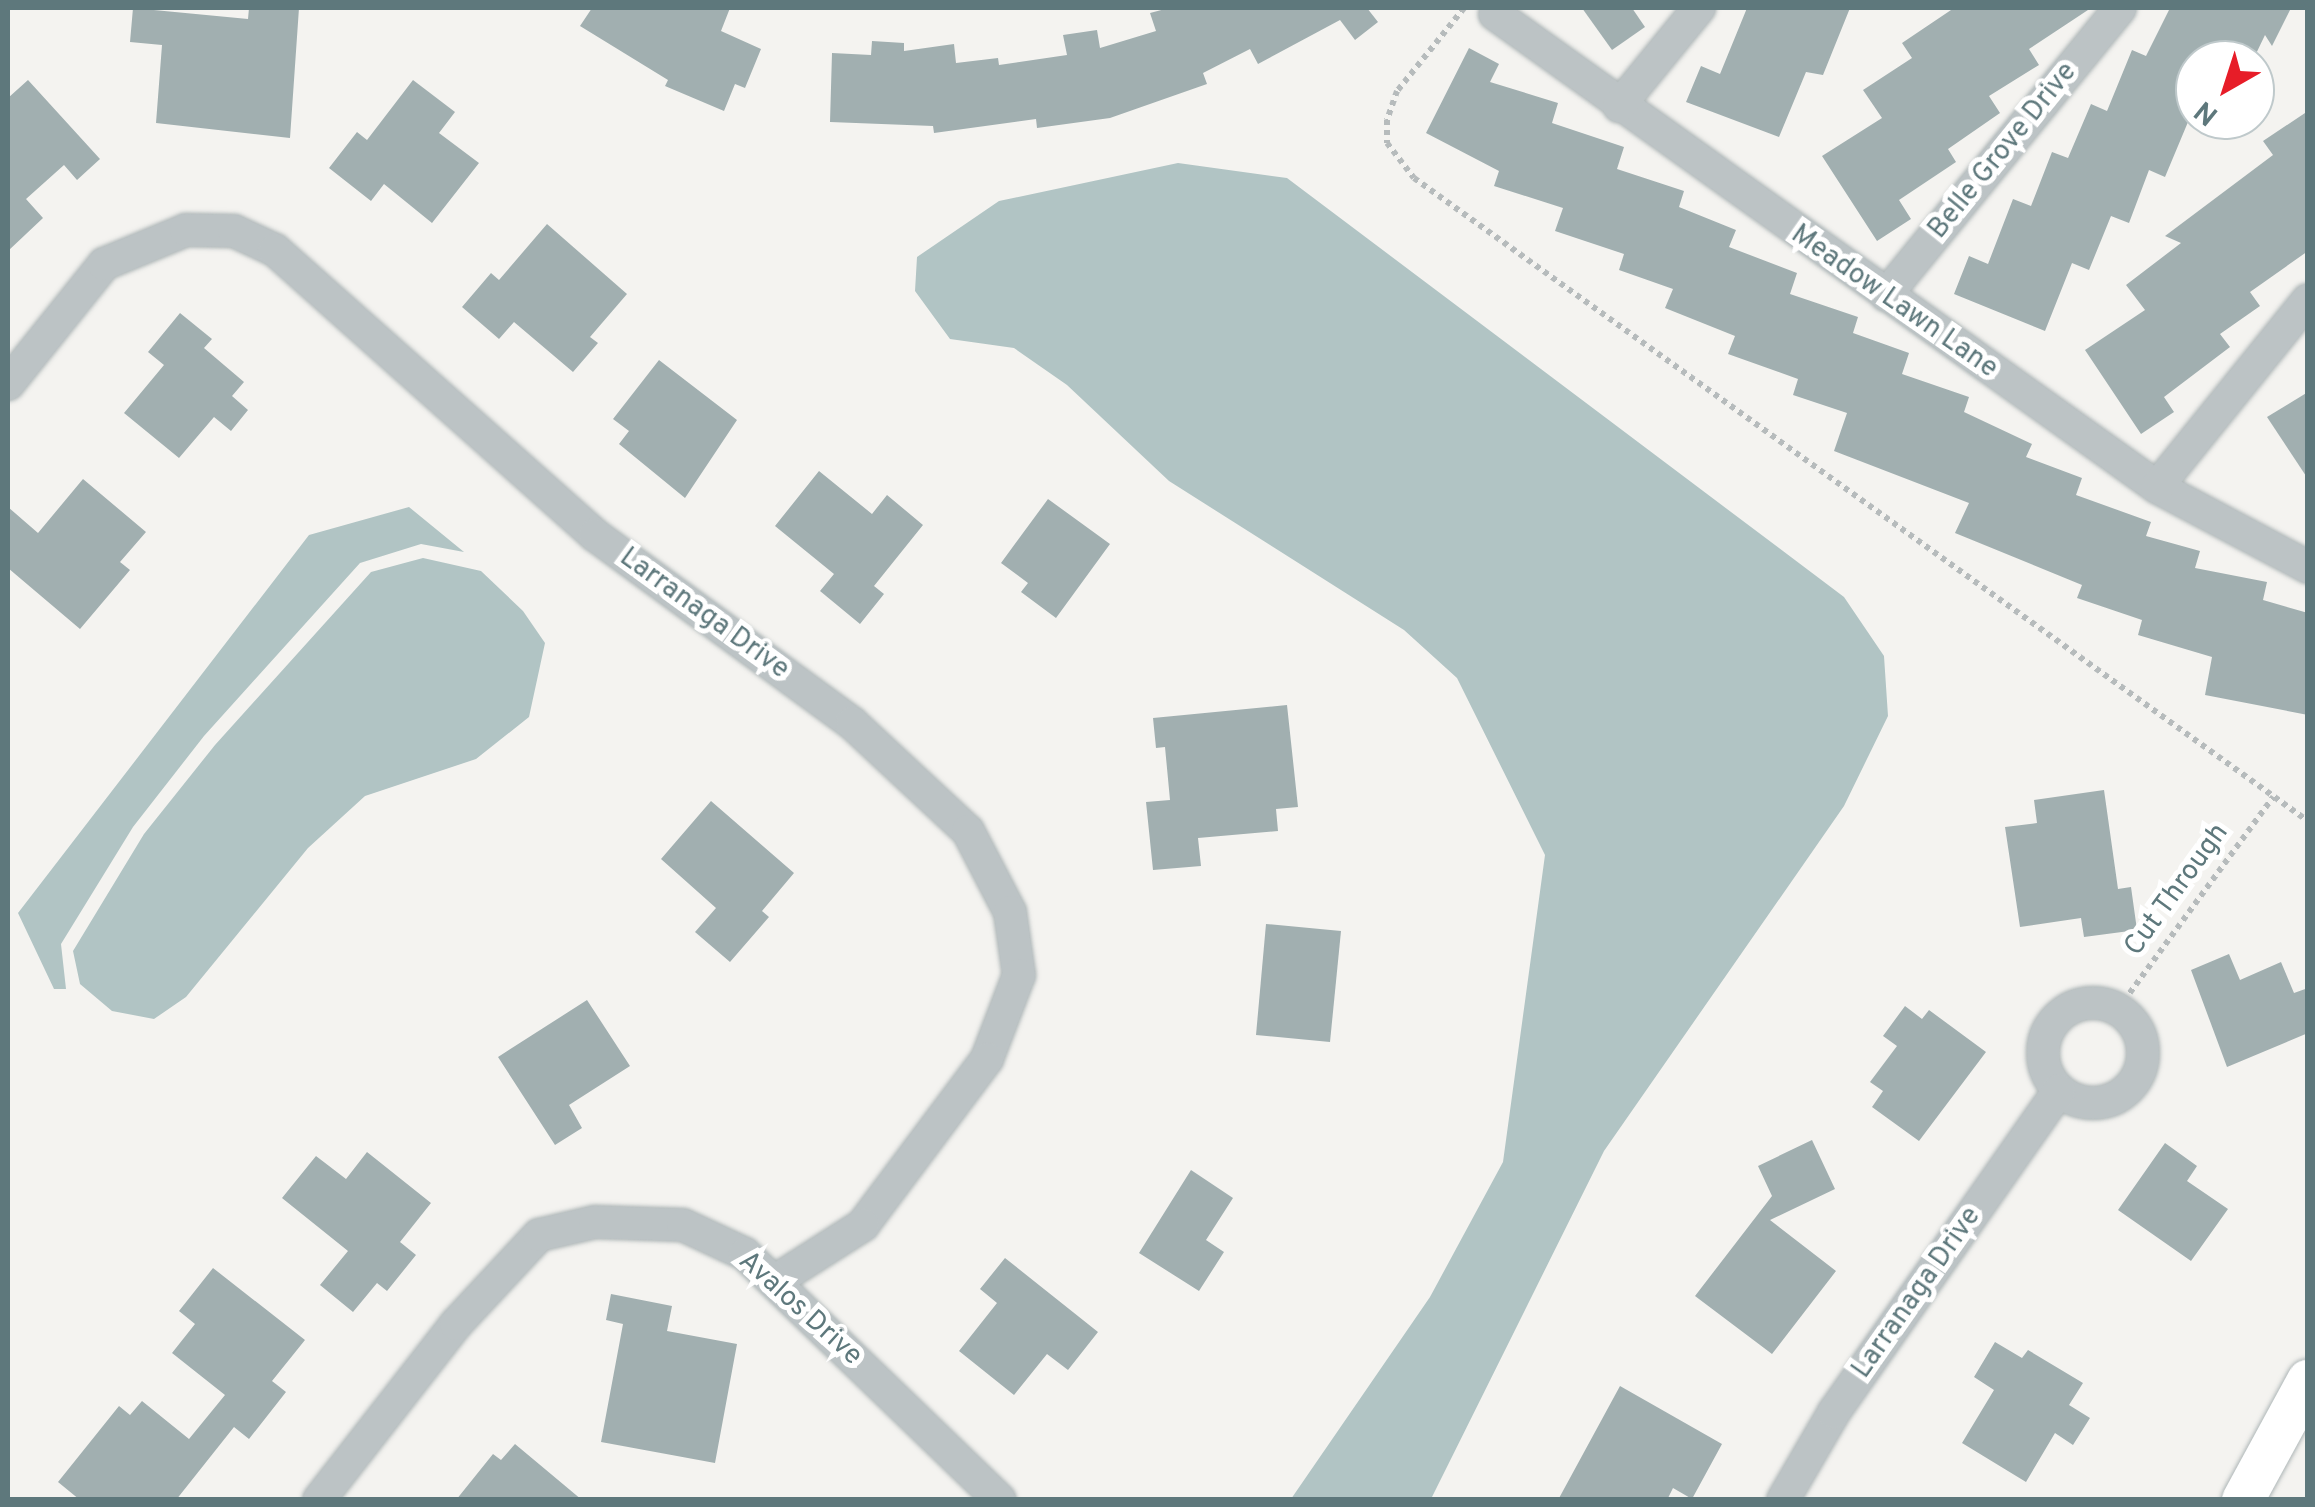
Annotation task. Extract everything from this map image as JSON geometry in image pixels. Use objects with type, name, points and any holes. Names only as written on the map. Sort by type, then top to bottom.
[{"type":"main road","points":[[2243,1500],[2308,1381]]},
{"type":"street","points":[[1619,106],[1699,8]]},
{"type":"street","name":"Belle Grove Drive","points":[[1886,296],[2120,8]]},
{"type":"street","name":"Meadow Lawn Lane","points":[[1480,11],[2157,487],[2308,567]]},
{"type":"street","name":"Larranaga Drive","points":[[8,384],[104,264],[186,230],[234,231],[275,250],[596,536],[852,722],[968,831],[1010,912],[1018,975],[987,1059],[863,1225],[775,1281]]},
{"type":"street","points":[[2157,487],[2308,300]]},
{"type":"street","points":[[2086,1002],[2118,1009],[2140,1034],[2144,1050],[2134,1082],[2122,1094],[2090,1103],[2059,1091],[2042,1062],[2047,1030],[2070,1007],[2086,1002]]},
{"type":"street","name":"Larranaga Drive","points":[[1783,1500],[1834,1412],[2059,1091]]},
{"type":"street","name":"Avalos Drive","points":[[319,1500],[456,1324],[539,1235],[595,1222],[683,1225],[745,1254],[1000,1500]]},
{"type":"path","points":[[1480,11],[1396,91],[1386,120],[1387,144],[1414,178],[2308,822]]},
{"type":"path","name":"Cut Through","points":[[2118,1009],[2273,797]]},
{"type":"shaded area","points":[[1178,163],[1287,178],[1844,597],[1884,656],[1888,716],[1844,806],[1604,1151],[1431,1499],[1291,1499],[1430,1297],[1503,1162],[1545,855],[1457,678],[1404,630],[1169,481],[1067,385],[1014,348],[950,339],[915,291],[917,257],[999,201]]},
{"type":"shaded area","points":[[409,507],[464,552],[421,544],[360,563],[204,736],[133,827],[61,944],[66,989],[54,989],[18,913],[309,535]]},
{"type":"shaded area","points":[[423,558],[481,571],[523,611],[545,643],[529,717],[476,759],[365,796],[308,848],[186,997],[154,1019],[112,1011],[80,984],[73,951],[144,834],[215,745],[371,572]]},
{"type":"building","points":[[133,8],[248,19],[249,8],[299,8],[290,138],[156,123],[162,45],[130,42]]},
{"type":"building","points":[[592,8],[730,8],[721,31],[761,49],[745,88],[735,84],[724,111],[665,86],[668,80],[580,26]]},
{"type":"building","points":[[1169,8],[1367,8],[1378,22],[1355,40],[1340,20],[1258,64],[1250,49],[1203,73],[1207,84],[1110,118],[1037,128],[1036,119],[934,133],[933,126],[830,122],[832,53],[871,55],[872,41],[904,43],[904,51],[954,44],[956,63],[998,58],[999,65],[1067,55],[1063,35],[1097,30],[1100,48],[1156,31],[1150,13]]},
{"type":"building","points":[[1582,8],[1632,8],[1645,27],[1612,50]]},
{"type":"building","points":[[1747,8],[1850,8],[1823,75],[1806,72],[1779,137],[1686,102],[1701,66],[1720,74]]},
{"type":"building","points":[[1954,8],[2091,8],[2029,49],[2039,65],[1989,96],[2000,113],[1948,149],[1956,162],[1899,200],[1911,219],[1877,241],[1822,156],[1882,118],[1863,90],[1912,58],[1902,43]]},
{"type":"building","points":[[2170,8],[2291,8],[2275,40],[2268,40],[2265,35],[2263,40],[2175,40],[2175,140],[2180,140],[2165,177],[2149,170],[2129,223],[2111,216],[2089,270],[2072,263],[2045,331],[1954,294],[1969,256],[1988,264],[2013,199],[2031,206],[2052,152],[2068,158],[2091,104],[2107,111],[2132,50],[2146,56]]},
{"type":"building","points":[[1469,48],[1499,64],[1490,82],[1558,103],[1552,123],[1624,147],[1617,169],[1684,191],[1679,207],[1736,230],[1729,247],[1797,273],[1790,294],[1858,317],[1853,333],[1909,353],[1902,374],[1969,397],[1964,412],[2032,444],[2026,457],[2082,478],[2076,495],[2151,522],[2146,536],[2200,551],[2195,568],[2267,582],[2263,600],[2308,613],[2308,715],[2205,695],[2212,657],[2138,635],[2142,620],[2077,598],[2082,585],[1955,533],[1969,503],[1834,451],[1847,413],[1793,395],[1798,379],[1728,354],[1735,336],[1665,308],[1673,289],[1619,270],[1624,254],[1555,231],[1563,208],[1494,186],[1499,171],[1426,133]]},
{"type":"building","points":[[28,80],[100,159],[77,180],[64,165],[26,199],[43,218],[8,251],[8,98]]},
{"type":"building","points":[[413,80],[455,112],[439,133],[479,163],[432,223],[384,184],[371,201],[329,168],[357,132],[367,140]]},
{"type":"building","points":[[2308,111],[2308,251],[2250,292],[2260,306],[2220,334],[2230,347],[2164,397],[2174,412],[2141,434],[2085,350],[2145,310],[2126,285],[2181,243],[2165,236],[2273,155],[2263,141],[2275,140],[2275,133]]},
{"type":"building","points":[[547,224],[627,294],[590,337],[598,343],[573,372],[514,322],[499,339],[462,307],[491,273],[499,280]]},
{"type":"building","points":[[180,313],[212,339],[204,348],[244,382],[232,396],[248,410],[231,431],[214,417],[179,458],[124,413],[164,365],[148,352]]},
{"type":"building","points":[[659,360],[737,420],[685,498],[619,444],[629,431],[613,419]]},
{"type":"building","points":[[2308,392],[2308,479],[2267,417]]},
{"type":"building","points":[[819,471],[872,514],[887,495],[923,525],[874,586],[884,594],[860,624],[820,591],[834,574],[775,526]]},
{"type":"building","points":[[83,479],[146,532],[120,562],[130,570],[80,629],[8,568],[8,507],[38,533]]},
{"type":"building","points":[[1048,499],[1110,544],[1056,618],[1021,592],[1028,583],[1001,563]]},
{"type":"building","points":[[1287,705],[1298,807],[1276,809],[1278,831],[1198,838],[1201,866],[1153,870],[1146,802],[1170,800],[1165,747],[1156,748],[1153,718]]},
{"type":"building","points":[[2104,790],[2118,889],[2131,887],[2137,930],[2084,937],[2081,918],[2020,927],[2005,827],[2037,823],[2034,800]]},
{"type":"building","points":[[711,801],[794,873],[762,911],[769,917],[730,962],[695,932],[716,908],[661,859]]},
{"type":"building","points":[[1266,924],[1341,931],[1330,1042],[1256,1035]]},
{"type":"building","points":[[2229,954],[2240,980],[2281,962],[2294,993],[2308,988],[2308,1033],[2227,1067],[2191,970]]},
{"type":"building","points":[[587,1000],[630,1066],[569,1105],[582,1128],[555,1145],[498,1057]]},
{"type":"building","points":[[1905,1006],[1922,1019],[1929,1010],[1986,1052],[1919,1141],[1872,1107],[1883,1091],[1870,1082],[1897,1046],[1883,1036]]},
{"type":"building","points":[[1812,1140],[1835,1189],[1770,1220],[1836,1271],[1772,1354],[1695,1296],[1772,1196],[1758,1166]]},
{"type":"building","points":[[2165,1143],[2197,1166],[2187,1181],[2228,1209],[2191,1261],[2118,1210]]},
{"type":"building","points":[[367,1152],[431,1203],[400,1242],[416,1255],[387,1291],[377,1283],[353,1312],[320,1285],[348,1251],[282,1198],[316,1156],[346,1179]]},
{"type":"building","points":[[1191,1170],[1233,1198],[1206,1240],[1224,1252],[1199,1291],[1139,1253]]},
{"type":"building","points":[[1005,1258],[1098,1332],[1068,1370],[1047,1354],[1014,1395],[959,1351],[997,1303],[980,1289]]},
{"type":"building","points":[[213,1268],[305,1340],[272,1381],[286,1392],[249,1439],[234,1427],[176,1500],[80,1500],[58,1482],[119,1406],[130,1415],[142,1401],[189,1439],[225,1395],[172,1353],[195,1324],[179,1311]]},
{"type":"building","points":[[611,1294],[672,1306],[667,1331],[737,1344],[715,1463],[601,1442],[623,1324],[606,1320]]},
{"type":"building","points":[[1995,1342],[2022,1358],[2028,1350],[2083,1383],[2069,1405],[2090,1418],[2073,1445],[2055,1433],[2026,1482],[1962,1443],[1994,1390],[1974,1377]]},
{"type":"building","points":[[1620,1386],[1722,1444],[1692,1499],[1673,1488],[1667,1500],[1558,1500]]},
{"type":"building","points":[[515,1444],[582,1500],[456,1500],[493,1454],[501,1460]]}]
